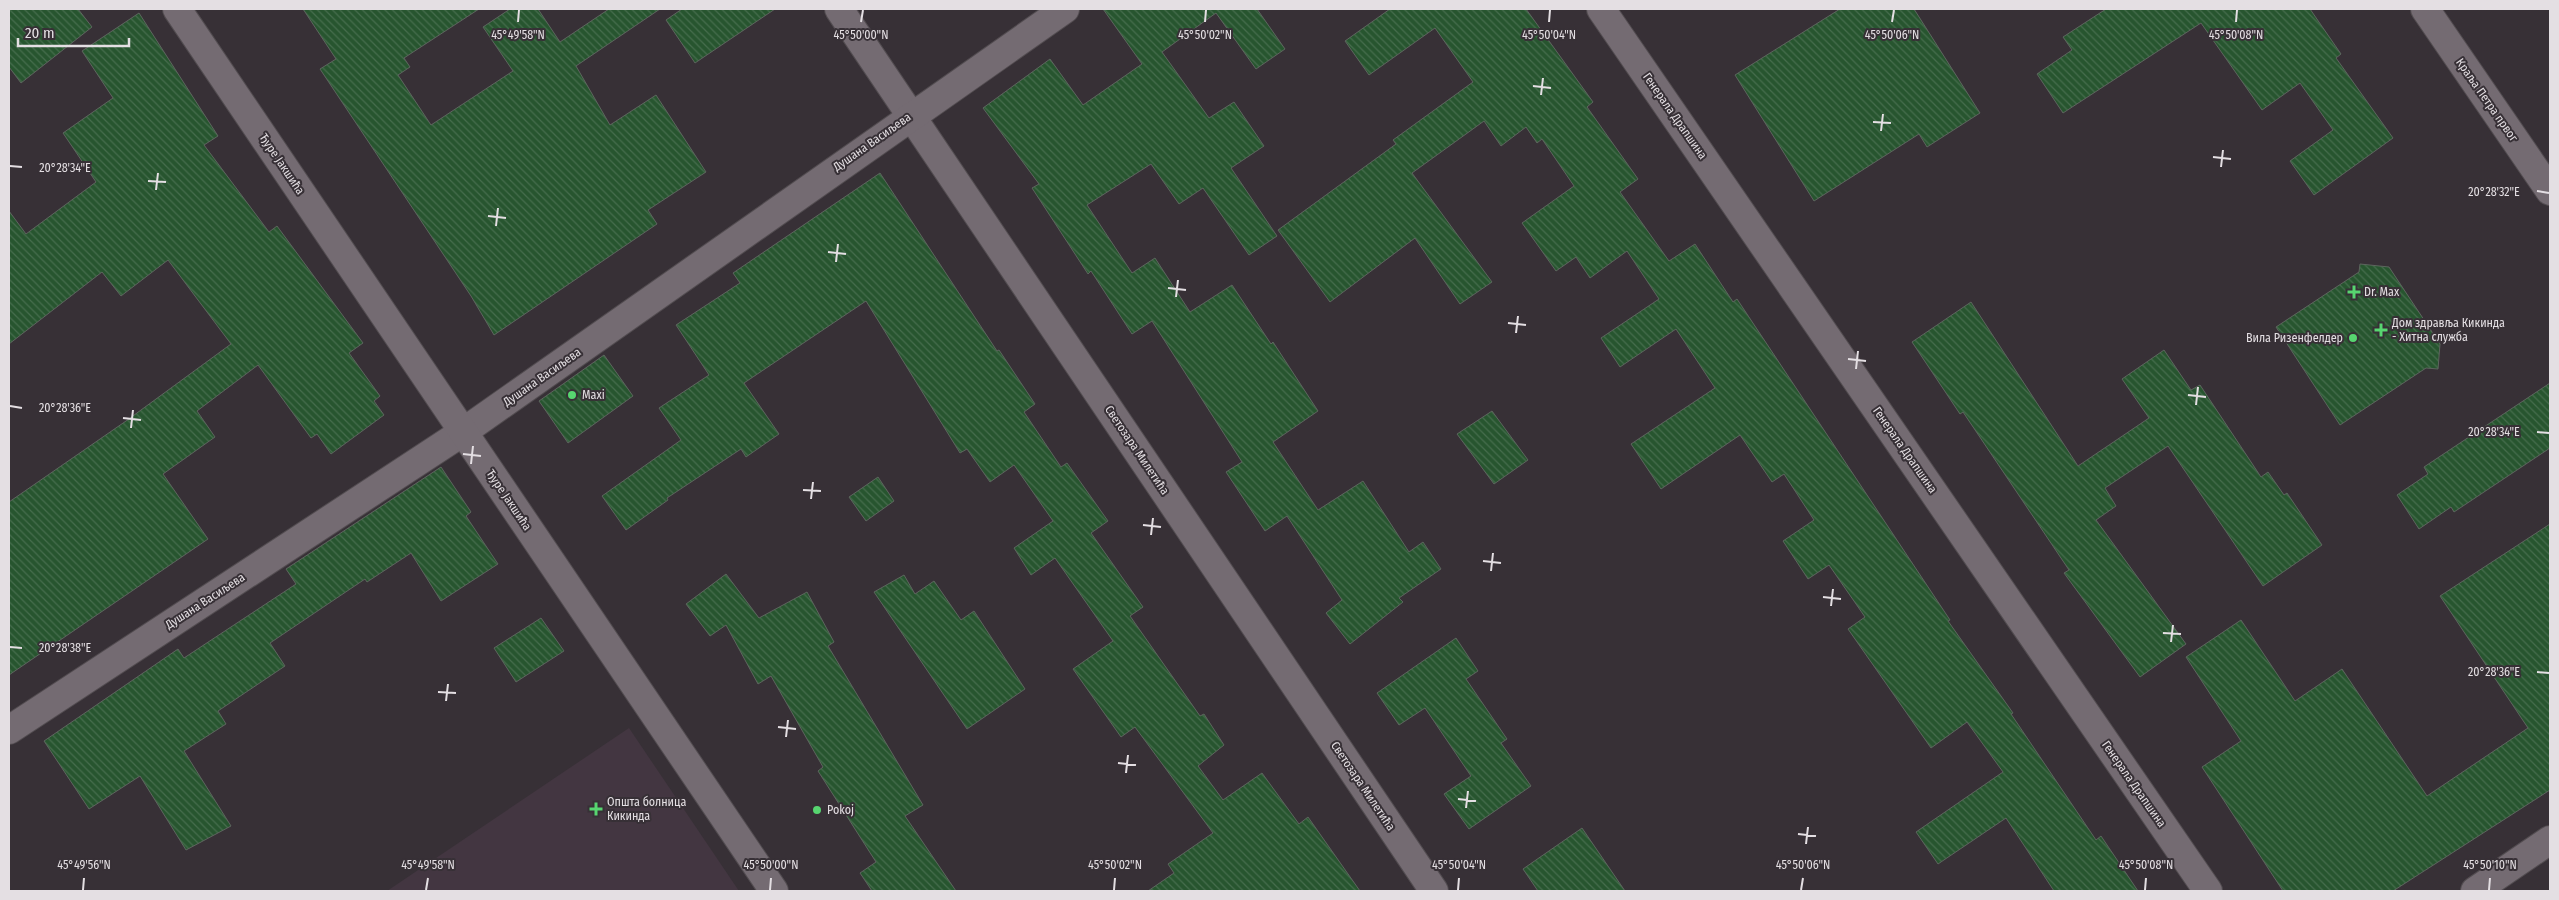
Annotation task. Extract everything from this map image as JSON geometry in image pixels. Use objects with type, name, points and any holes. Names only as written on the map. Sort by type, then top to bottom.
[{"type":"street","name":"Ђуре Јакшића","points":[[177,9],[774,891]]},
{"type":"street","name":"Светозара Милетића","points":[[839,9],[1434,891]]},
{"type":"street","name":"Душана Васиљева","points":[[9,730],[464,432],[911,115],[1065,9]]},
{"type":"street","name":"Генерала Драпшина","points":[[1601,9],[2208,891]]},
{"type":"street","name":"Краља Петра првог","points":[[2424,9],[2550,191]]},
{"type":"street","points":[[2475,891],[2550,840]]},
{"type":"shaded area","name":"Општа болница Кикинда","points":[[629,728],[739,891],[387,891]]},
{"type":"building","points":[[9,9],[78,9],[92,27],[21,83],[9,67]]},
{"type":"building","points":[[303,9],[479,9],[404,58],[410,67],[398,75],[431,125],[513,71],[483,27],[510,9],[538,9],[560,42],[609,9],[660,9],[576,66],[610,125],[656,95],[706,172],[648,210],[657,224],[494,335],[471,296],[320,69],[336,59]]},
{"type":"building","points":[[682,9],[775,9],[695,63],[666,20]]},
{"type":"building","points":[[1103,9],[1257,9],[1285,49],[1256,69],[1216,13],[1162,52],[1209,118],[1234,102],[1264,146],[1231,168],[1277,236],[1249,255],[1203,188],[1179,204],[1151,164],[1087,205],[1132,273],[1155,258],[1190,312],[1232,285],[1271,344],[1273,342],[1318,411],[1273,442],[1318,510],[1363,481],[1409,552],[1423,542],[1441,569],[1399,598],[1403,602],[1350,644],[1326,613],[1342,600],[1287,516],[1265,531],[1226,472],[1242,462],[1152,321],[1132,334],[1091,271],[1088,274],[1032,188],[1039,184],[983,108],[1050,59],[1083,105],[1142,64]]},
{"type":"building","points":[[1390,9],[1526,9],[1593,102],[1587,107],[1638,179],[1620,192],[1669,261],[1695,244],[1733,302],[1737,299],[1950,620],[1948,621],[2013,713],[2011,714],[2096,840],[2101,836],[2138,891],[2054,891],[2006,818],[1938,864],[1916,832],[2003,772],[1967,722],[1931,748],[1848,629],[1865,617],[1829,565],[1808,579],[1783,541],[1814,520],[1784,474],[1772,482],[1740,435],[1661,489],[1631,444],[1715,388],[1676,329],[1620,367],[1601,338],[1659,299],[1627,251],[1590,278],[1576,257],[1556,271],[1522,223],[1574,186],[1542,139],[1537,143],[1526,127],[1501,146],[1484,121],[1412,173],[1492,282],[1460,304],[1415,238],[1330,302],[1278,230],[1396,144],[1393,140],[1473,82],[1435,28],[1369,75],[1345,41]]},
{"type":"building","points":[[1840,9],[1914,9],[1980,113],[1927,147],[1919,134],[1814,201],[1735,75]]},
{"type":"building","points":[[2106,9],[2310,9],[2341,54],[2336,58],[2393,138],[2314,195],[2290,161],[2333,130],[2300,83],[2262,110],[2201,23],[2063,113],[2037,74],[2072,50],[2063,37]]},
{"type":"building","points":[[139,13],[218,136],[204,145],[269,232],[277,226],[363,343],[349,353],[380,396],[374,401],[384,415],[331,454],[317,434],[311,438],[258,365],[197,411],[215,437],[163,474],[208,539],[9,675],[9,502],[126,421],[231,344],[168,260],[121,296],[102,272],[9,344],[9,211],[26,234],[96,182],[63,133],[113,98],[82,51]]},
{"type":"building","points":[[880,173],[997,351],[999,350],[1035,404],[1024,412],[1061,467],[1067,463],[1108,521],[1091,533],[1143,607],[1130,616],[1200,716],[1204,714],[1224,745],[1198,766],[1223,800],[1262,773],[1299,824],[1308,817],[1360,891],[1148,891],[1174,873],[1168,864],[1213,833],[1135,727],[1121,737],[1073,669],[1113,641],[1055,558],[1031,575],[1014,548],[1053,521],[1014,465],[990,482],[967,449],[960,453],[866,301],[744,383],[779,434],[746,457],[741,449],[667,498],[668,500],[626,530],[602,496],[681,440],[659,408],[709,375],[676,325],[740,283],[733,273]]},
{"type":"building","name":"Вила Ризенфелдер","points":[[2360,264],[2389,267],[2440,344],[2438,369],[2426,368],[2340,425],[2276,327],[2359,272]]},
{"type":"building","points":[[1971,302],[2078,466],[2149,418],[2122,379],[2164,350],[2191,390],[2200,385],[2261,477],[2268,472],[2284,495],[2287,493],[2322,545],[2263,586],[2168,446],[2105,488],[2116,506],[2096,520],[2186,644],[2140,677],[2064,573],[2069,570],[1963,412],[1960,414],[1912,342]]},
{"type":"building","points":[[604,355],[633,396],[568,443],[539,401]]},
{"type":"building","points":[[2550,383],[2550,448],[2454,512],[2451,507],[2419,529],[2397,495],[2428,474],[2424,467]]},
{"type":"building","points":[[1492,411],[1528,460],[1494,484],[1457,434]]},
{"type":"building","points":[[441,467],[471,512],[466,516],[498,564],[441,601],[411,553],[367,582],[365,579],[270,643],[285,666],[218,711],[226,724],[184,751],[231,826],[186,850],[140,776],[89,809],[44,741],[178,649],[184,658],[296,584],[286,569]]},
{"type":"building","points":[[878,477],[894,501],[866,521],[849,497]]},
{"type":"building","points":[[2550,524],[2550,790],[2393,891],[2283,891],[2202,767],[2241,741],[2186,657],[2241,620],[2295,701],[2342,669],[2427,796],[2528,728],[2440,596]]},
{"type":"building","points":[[726,574],[759,618],[807,592],[834,642],[828,646],[923,805],[905,816],[956,891],[872,891],[860,873],[876,862],[818,771],[823,767],[771,676],[758,684],[726,625],[710,636],[686,604]]},
{"type":"building","points":[[904,575],[915,594],[934,581],[961,620],[974,611],[1025,689],[967,729],[874,592]]},
{"type":"building","points":[[541,618],[564,651],[516,682],[494,648]]},
{"type":"building","points":[[1456,638],[1478,671],[1466,679],[1507,739],[1501,743],[1531,786],[1469,829],[1444,794],[1471,776],[1425,708],[1399,725],[1377,693]]},
{"type":"building","points":[[1582,828],[1625,891],[1538,891],[1523,869]]},
{"type":"place","name":"Dr. Max","points":[[2354,292]]},
{"type":"place","name":"Дом здравља Кикинда - Хитна служба","points":[[2381,330]]},
{"type":"place","name":"Вила Ризенфелдер","points":[[2353,338]]},
{"type":"place","name":"Maxi","points":[[572,395]]},
{"type":"place","name":"Општа болница Кикинда","points":[[596,809]]},
{"type":"place","name":"Pokoj","points":[[817,810]]}]
